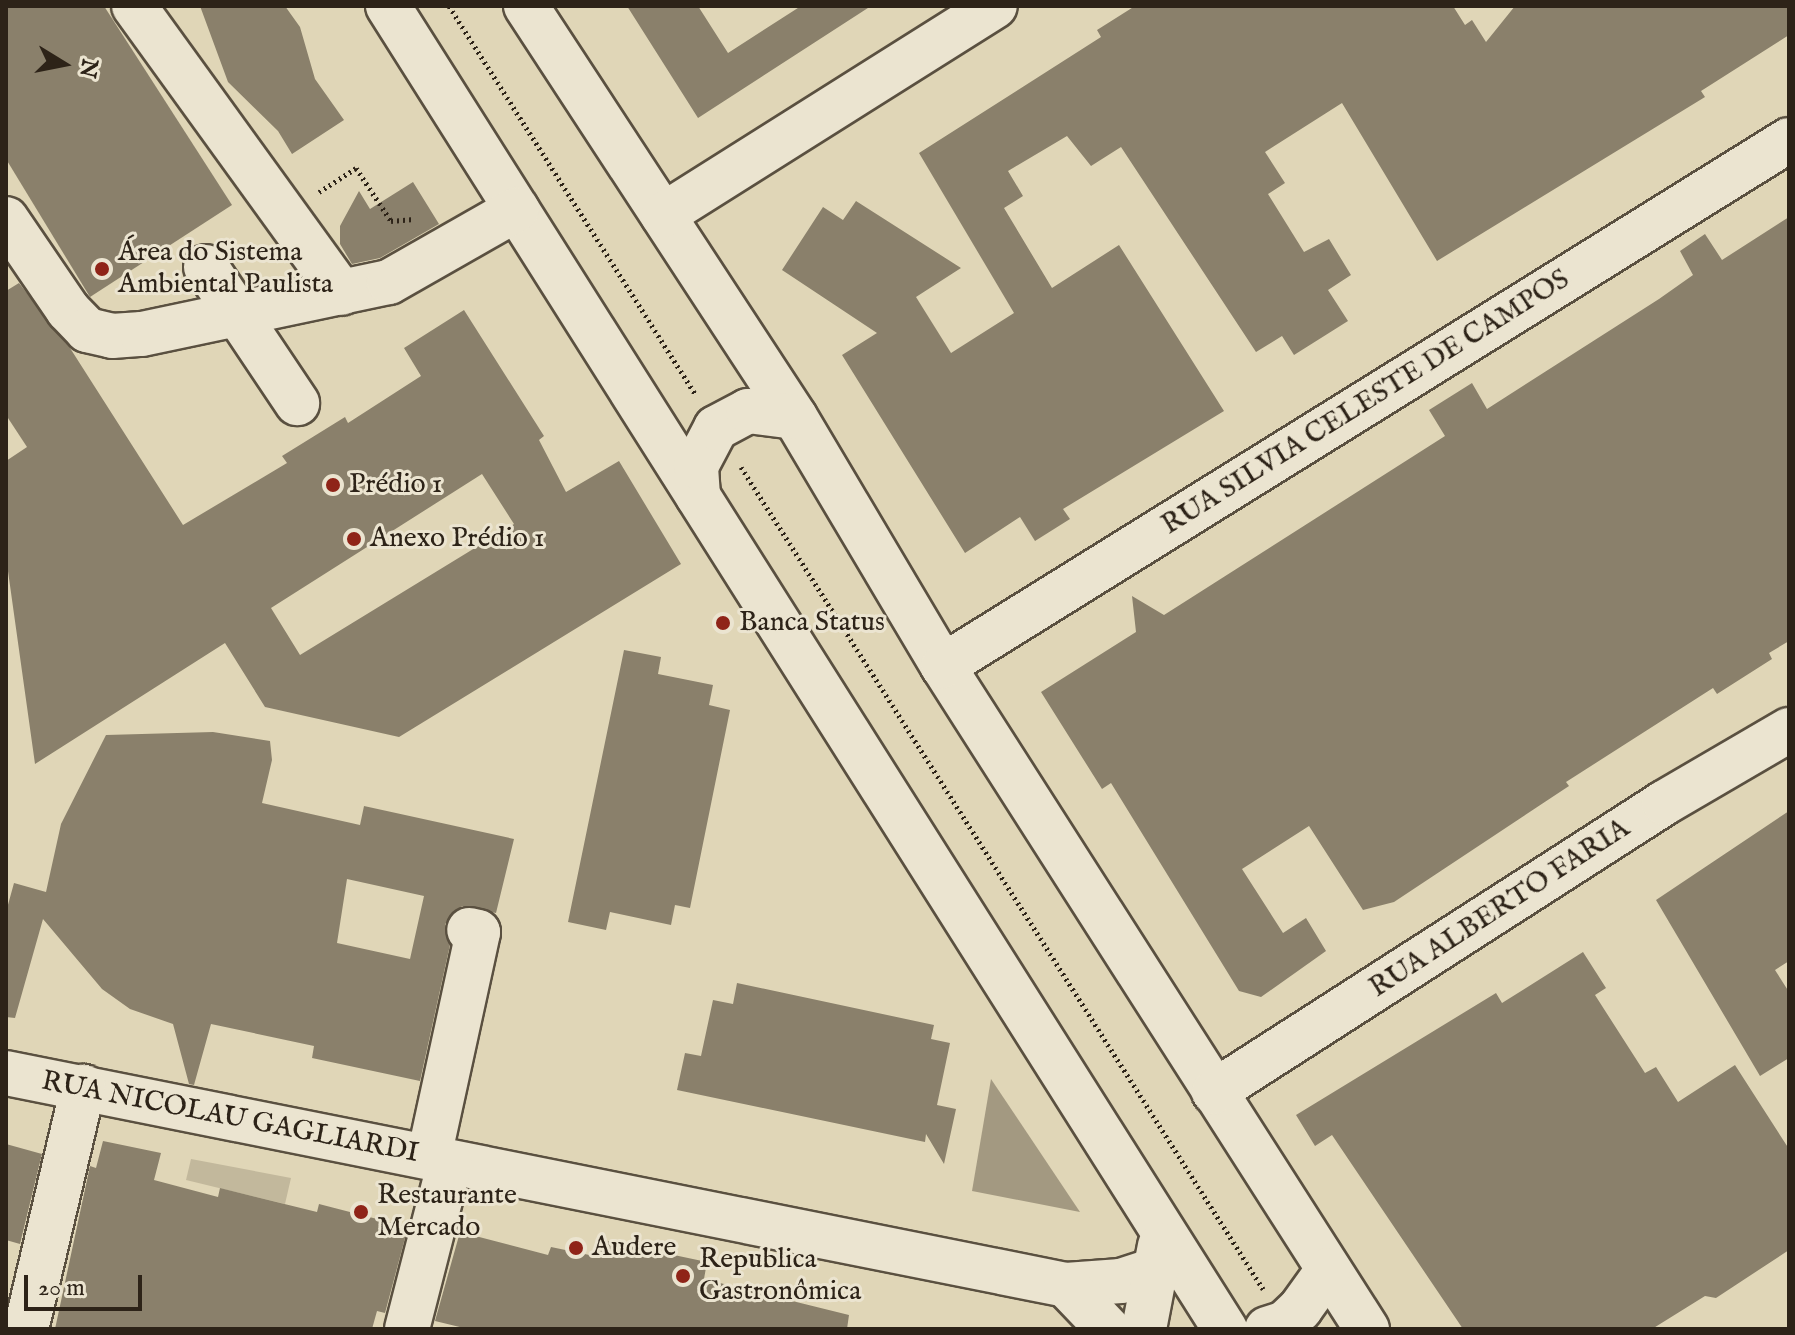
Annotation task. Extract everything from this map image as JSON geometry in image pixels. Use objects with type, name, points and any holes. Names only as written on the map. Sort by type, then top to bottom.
[{"type":"street","points":[[134,6],[342,293]]},
{"type":"street","points":[[388,6],[698,496],[1159,1252],[1225,1329]]},
{"type":"street","points":[[526,6],[795,417],[943,666],[1367,1329]]},
{"type":"street","points":[[663,215],[995,6]]},
{"type":"street","name":"RUA SILVIA CELESTE DE CAMPOS","points":[[943,666],[1789,140]]},
{"type":"street","points":[[6,219],[87,330],[112,336],[142,334],[342,293],[412,271],[517,209]]},
{"type":"street","points":[[206,267],[297,403]]},
{"type":"street","points":[[698,496],[696,466],[716,428],[748,411],[795,417]]},
{"type":"street","name":"RUA ALBERTO FARIA","points":[[1214,1092],[1664,803],[1789,730]]},
{"type":"street","points":[[407,1329],[478,932],[469,930]]},
{"type":"street","name":"RUA NICOLAU GAGLIARDI","points":[[6,1073],[1066,1285],[1121,1281],[1159,1252]]},
{"type":"street","points":[[26,1329],[83,1087]]},
{"type":"street","points":[[1144,1329],[1159,1252]]},
{"type":"street","points":[[1276,1326],[1328,1270]]},
{"type":"street","points":[[1066,1285],[1108,1329]]},
{"type":"path","points":[[449,6],[1276,1326]]},
{"type":"path","points":[[356,168],[391,221]]},
{"type":"shaded area","points":[[991,1079],[1080,1212],[972,1191]]},
{"type":"shaded area","points":[[191,1159],[291,1178],[285,1204],[186,1180]]},
{"type":"building","points":[[6,6],[104,6],[232,205],[90,297],[6,159]]},
{"type":"building","points":[[200,6],[285,6],[300,27],[315,79],[344,120],[292,154],[278,131],[228,82]]},
{"type":"building","points":[[627,6],[698,6],[728,53],[801,6],[871,6],[698,118]]},
{"type":"building","points":[[1135,6],[1453,6],[1465,25],[1472,20],[1486,42],[1515,6],[1789,6],[1789,35],[1701,91],[1705,97],[1437,261],[1342,103],[1265,152],[1285,183],[1268,194],[1304,252],[1329,239],[1351,275],[1328,290],[1348,321],[1294,355],[1282,336],[1256,352],[1121,147],[1091,166],[1067,136],[1008,171],[1023,196],[1004,208],[1052,288],[1119,245],[1224,411],[1063,509],[1070,519],[1035,541],[1020,517],[965,553],[842,355],[877,333],[782,270],[823,207],[843,220],[856,201],[961,268],[916,297],[951,353],[1014,313],[919,153],[1101,37],[1097,30]]},
{"type":"building","points":[[413,182],[439,224],[380,258],[352,264],[340,244],[340,226],[359,191],[370,209]]},
{"type":"building","points":[[1789,217],[1789,641],[1769,653],[1772,659],[1717,694],[1713,688],[1566,782],[1569,786],[1394,902],[1363,910],[1309,826],[1242,869],[1283,933],[1306,918],[1326,951],[1261,997],[1239,991],[1111,783],[1102,789],[1041,692],[1136,632],[1132,596],[1164,615],[1445,436],[1429,410],[1472,383],[1487,409],[1659,299],[1693,275],[1680,251],[1705,234],[1722,260]]},
{"type":"building","points":[[19,283],[70,348],[183,525],[287,463],[282,456],[345,417],[348,423],[421,376],[404,348],[464,310],[544,436],[539,440],[566,492],[619,461],[681,564],[399,737],[265,707],[225,643],[35,764],[6,557],[6,461],[27,447],[6,415],[6,291]],"holes":[[[482,474],[514,524],[300,655],[271,608]]]},
{"type":"building","points":[[624,650],[661,657],[658,674],[713,685],[709,705],[730,710],[690,908],[675,905],[671,925],[610,912],[606,930],[568,922]]},
{"type":"building","points":[[213,732],[270,741],[272,760],[262,803],[360,825],[364,806],[514,839],[496,913],[462,906],[445,924],[450,945],[420,1081],[312,1058],[314,1046],[211,1024],[194,1085],[189,1084],[173,1024],[130,1009],[102,989],[43,919],[15,1018],[6,1017],[6,912],[14,883],[46,892],[61,824],[106,735]],"holes":[[[347,879],[424,896],[410,959],[337,943]]]},
{"type":"building","points":[[1789,811],[1789,961],[1775,970],[1789,992],[1789,1058],[1760,1076],[1656,900]]},
{"type":"building","points":[[1583,952],[1606,988],[1595,995],[1645,1073],[1656,1067],[1678,1102],[1735,1065],[1789,1149],[1789,1250],[1716,1298],[1705,1296],[1652,1329],[1463,1329],[1332,1135],[1315,1146],[1296,1115],[1496,993],[1502,1003]]},
{"type":"building","points":[[737,983],[934,1025],[931,1039],[950,1043],[937,1105],[956,1109],[944,1164],[926,1134],[925,1142],[677,1090],[685,1053],[701,1056],[713,1000],[733,1004]]},
{"type":"building","points":[[103,1141],[161,1153],[154,1180],[218,1197],[220,1188],[317,1212],[319,1204],[408,1227],[385,1313],[377,1311],[372,1329],[55,1329],[90,1166],[96,1168]]},
{"type":"building","points":[[6,1144],[42,1154],[20,1244],[6,1240]]},
{"type":"building","points":[[460,1232],[548,1255],[551,1247],[599,1257],[603,1240],[707,1262],[704,1279],[849,1315],[847,1329],[468,1329],[435,1321]]},
{"type":"place","name":"Área do Sistema Ambiental Paulista","points":[[102,269]]},
{"type":"place","name":"Prédio 1","points":[[333,485]]},
{"type":"place","name":"Anexo Prédio 1","points":[[354,539]]},
{"type":"place","name":"Banca Status","points":[[723,623]]},
{"type":"place","name":"Restaurante Mercado","points":[[361,1212]]},
{"type":"place","name":"Audere","points":[[576,1248]]},
{"type":"place","name":"Republica Gastronômica","points":[[683,1276]]}]
